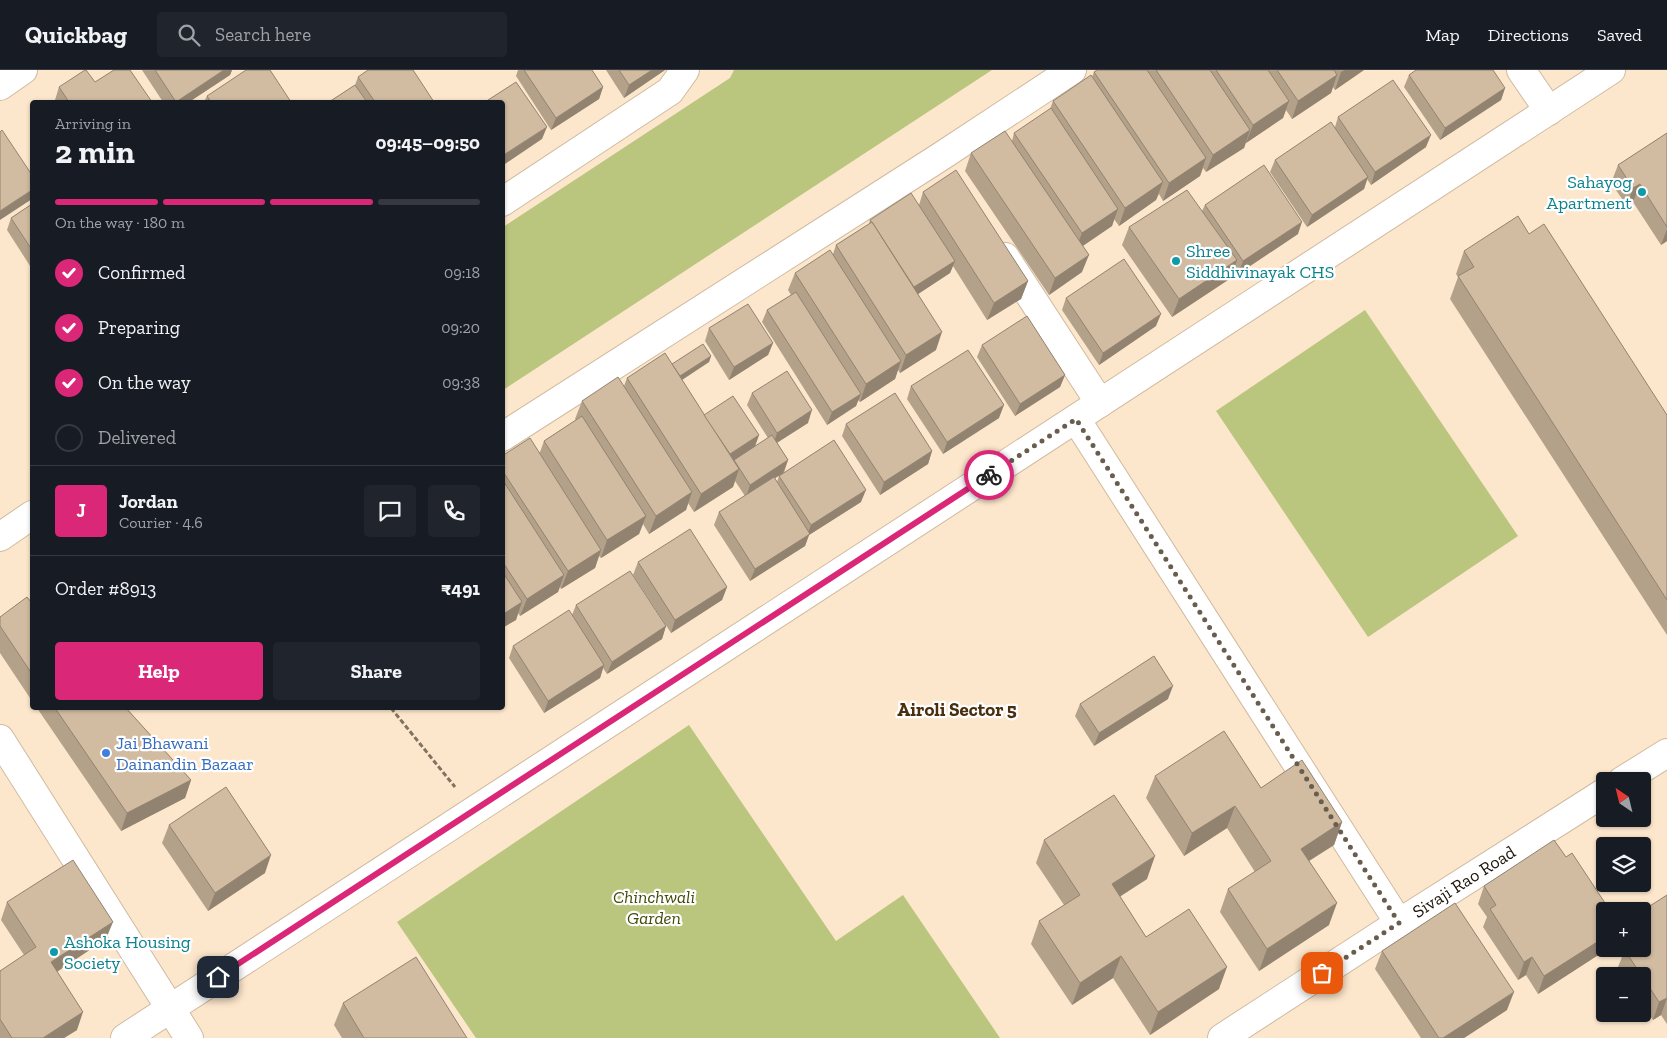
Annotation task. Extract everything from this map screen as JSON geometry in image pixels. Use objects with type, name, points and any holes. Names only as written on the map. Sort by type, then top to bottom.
[{"type":"street","points":[[0,86],[23,70]]},
{"type":"street","points":[[505,200],[670,92],[685,70]]},
{"type":"street","points":[[505,435],[940,157],[1072,70]]},
{"type":"street","points":[[1521,70],[1548,111]]},
{"type":"street","points":[[125,1038],[1611,70]]},
{"type":"street","points":[[940,157],[956,181]]},
{"type":"street","points":[[993,239],[1100,403]]},
{"type":"street","points":[[1076,419],[1399,923]]},
{"type":"street","points":[[0,537],[30,515]]},
{"type":"street","points":[[0,739],[189,1038]]},
{"type":"street","points":[[1636,772],[1667,753]]},
{"type":"street","name":"Sivaji Rao Road","points":[[1222,1038],[1596,798]]},
{"type":"path","points":[[393,710],[474,811]]},
{"type":"green space","points":[[734,70],[992,70],[505,389],[505,226],[730,78]]},
{"type":"green space","points":[[1365,310],[1518,536],[1368,637],[1216,411]]},
{"type":"green space","name":"Chinchwali Garden","points":[[689,725],[836,941],[903,895],[1000,1038],[476,1038],[397,922]]},
{"type":"building","points":[[85,70],[95,82],[114,70],[130,70],[151,100],[68,100],[59,87]]},
{"type":"building","points":[[155,70],[224,70],[179,100],[175,100]]},
{"type":"building","points":[[246,70],[270,70],[290,100],[210,100],[207,96]]},
{"type":"building","points":[[368,70],[413,70],[433,100],[374,100],[358,77]]},
{"type":"building","points":[[524,70],[592,70],[603,87],[556,118]]},
{"type":"building","points":[[619,70],[652,70],[629,85]]},
{"type":"building","points":[[1097,70],[1147,70],[1206,158],[1169,183],[1094,72]]},
{"type":"building","points":[[1156,70],[1210,70],[1250,130],[1213,155]]},
{"type":"building","points":[[1216,70],[1268,70],[1289,101],[1253,125]]},
{"type":"building","points":[[1277,70],[1334,70],[1337,75],[1298,101]]},
{"type":"building","points":[[1416,70],[1493,70],[1505,88],[1445,128],[1409,75]]},
{"type":"building","points":[[1091,75],[1163,182],[1125,208],[1053,101]]},
{"type":"building","points":[[1393,80],[1431,135],[1375,172],[1338,117]]},
{"type":"building","points":[[516,82],[547,127],[505,154],[505,100],[488,100]]},
{"type":"building","points":[[355,85],[366,100],[332,100]]},
{"type":"building","points":[[1051,108],[1118,209],[1082,233],[1014,133]]},
{"type":"building","points":[[1331,122],[1368,177],[1312,215],[1275,160]]},
{"type":"building","points":[[2,130],[30,172],[30,191],[0,211],[0,132]]},
{"type":"building","points":[[1005,131],[1089,255],[1055,278],[971,153]]},
{"type":"building","points":[[1667,133],[1667,227],[1640,184],[1633,188],[1618,165]]},
{"type":"building","points":[[1264,165],[1302,222],[1243,261],[1205,205]]},
{"type":"building","points":[[956,170],[1028,281],[994,303],[923,192]]},
{"type":"building","name":"Shree Siddhivinayak CHS","points":[[1187,190],[1237,260],[1179,299],[1129,227]]},
{"type":"building","points":[[911,193],[955,261],[914,287],[870,220]]},
{"type":"building","points":[[30,205],[30,247],[11,218]]},
{"type":"building","points":[[1518,216],[1529,234],[1544,224],[1667,415],[1667,600],[1458,276],[1474,267],[1464,251]]},
{"type":"building","points":[[872,222],[942,332],[906,355],[836,245]]},
{"type":"building","points":[[830,250],[901,361],[866,384],[795,273]]},
{"type":"building","name":"Shree Siddhivinayak CHS","points":[[1124,259],[1161,314],[1103,353],[1066,298]]},
{"type":"building","points":[[796,292],[861,394],[832,412],[767,310]]},
{"type":"building","points":[[748,304],[773,343],[734,367],[709,328]]},
{"type":"building","points":[[1027,316],[1065,375],[1020,404],[982,345]]},
{"type":"building","points":[[703,344],[711,356],[680,376],[672,364]]},
{"type":"building","points":[[968,350],[1004,405],[947,442],[911,386]]},
{"type":"building","points":[[665,353],[739,469],[701,494],[627,378]]},
{"type":"building","points":[[787,371],[812,410],[777,433],[752,393]]},
{"type":"building","points":[[618,377],[692,492],[656,516],[582,401]]},
{"type":"building","points":[[895,393],[932,451],[884,482],[846,424]]},
{"type":"building","points":[[733,396],[759,435],[730,454],[704,415]]},
{"type":"building","points":[[582,416],[646,516],[607,540],[544,441]]},
{"type":"building","points":[[772,435],[788,460],[750,485],[734,460]]},
{"type":"building","points":[[530,438],[601,550],[568,571],[505,475],[505,454]]},
{"type":"building","points":[[834,440],[866,490],[811,525],[779,476]]},
{"type":"building","points":[[774,477],[810,534],[755,569],[719,512]]},
{"type":"building","points":[[505,484],[564,575],[527,599],[505,566]]},
{"type":"building","points":[[690,529],[727,587],[675,620],[638,562]]},
{"type":"building","points":[[630,571],[666,626],[612,662],[576,605]]},
{"type":"building","points":[[505,576],[522,602],[505,613]]},
{"type":"building","points":[[27,597],[30,601],[30,671],[0,626],[0,617]]},
{"type":"building","points":[[569,610],[604,665],[548,701],[513,646]]},
{"type":"building","points":[[1154,656],[1173,686],[1099,733],[1080,704]]},
{"type":"building","name":"Jai Bhawani Dainandin Bazaar","points":[[56,710],[128,710],[191,780],[127,813]]},
{"type":"building","points":[[1224,731],[1261,788],[1302,760],[1342,822],[1301,849],[1337,903],[1267,949],[1228,889],[1271,861],[1235,806],[1192,833],[1155,776]]},
{"type":"building","points":[[226,787],[271,855],[215,893],[169,825]]},
{"type":"building","points":[[1114,795],[1155,856],[1112,884],[1146,937],[1189,909],[1227,967],[1158,1012],[1121,956],[1080,983],[1039,921],[1080,895],[1044,840]]},
{"type":"building","points":[[1554,840],[1566,857],[1572,853],[1604,902],[1596,902],[1596,943],[1544,976],[1532,957],[1524,962],[1490,909],[1496,905],[1484,886]]},
{"type":"building","name":"Ashoka Housing Society","points":[[73,860],[113,922],[51,962],[83,1012],[43,1038],[12,1038],[0,1019],[0,971],[36,947],[7,902]]},
{"type":"building","points":[[1667,895],[1667,998],[1659,1002],[1651,990],[1651,967],[1636,967],[1629,957],[1651,957],[1651,905]]},
{"type":"building","points":[[1455,903],[1514,992],[1443,1038],[1439,1038],[1382,951]]},
{"type":"building","points":[[416,957],[467,1038],[364,1038],[343,1003]]},
{"type":"way so far","points":[[989,475],[1076,419],[1399,923],[1322,973]]},
{"type":"place","name":"Sahayog Apartment","points":[[1642,192]]},
{"type":"place","name":"Shree Siddhivinayak CHS","points":[[1176,261]]},
{"type":"place","name":"Jai Bhawani Dainandin Bazaar","points":[[106,753]]},
{"type":"place","name":"Ashoka Housing Society","points":[[54,952]]},
{"type":"district","name":"Airoli Sector 5","points":[[957,709]]},
{"type":"route","points":[[218,977],[989,475]]}]
